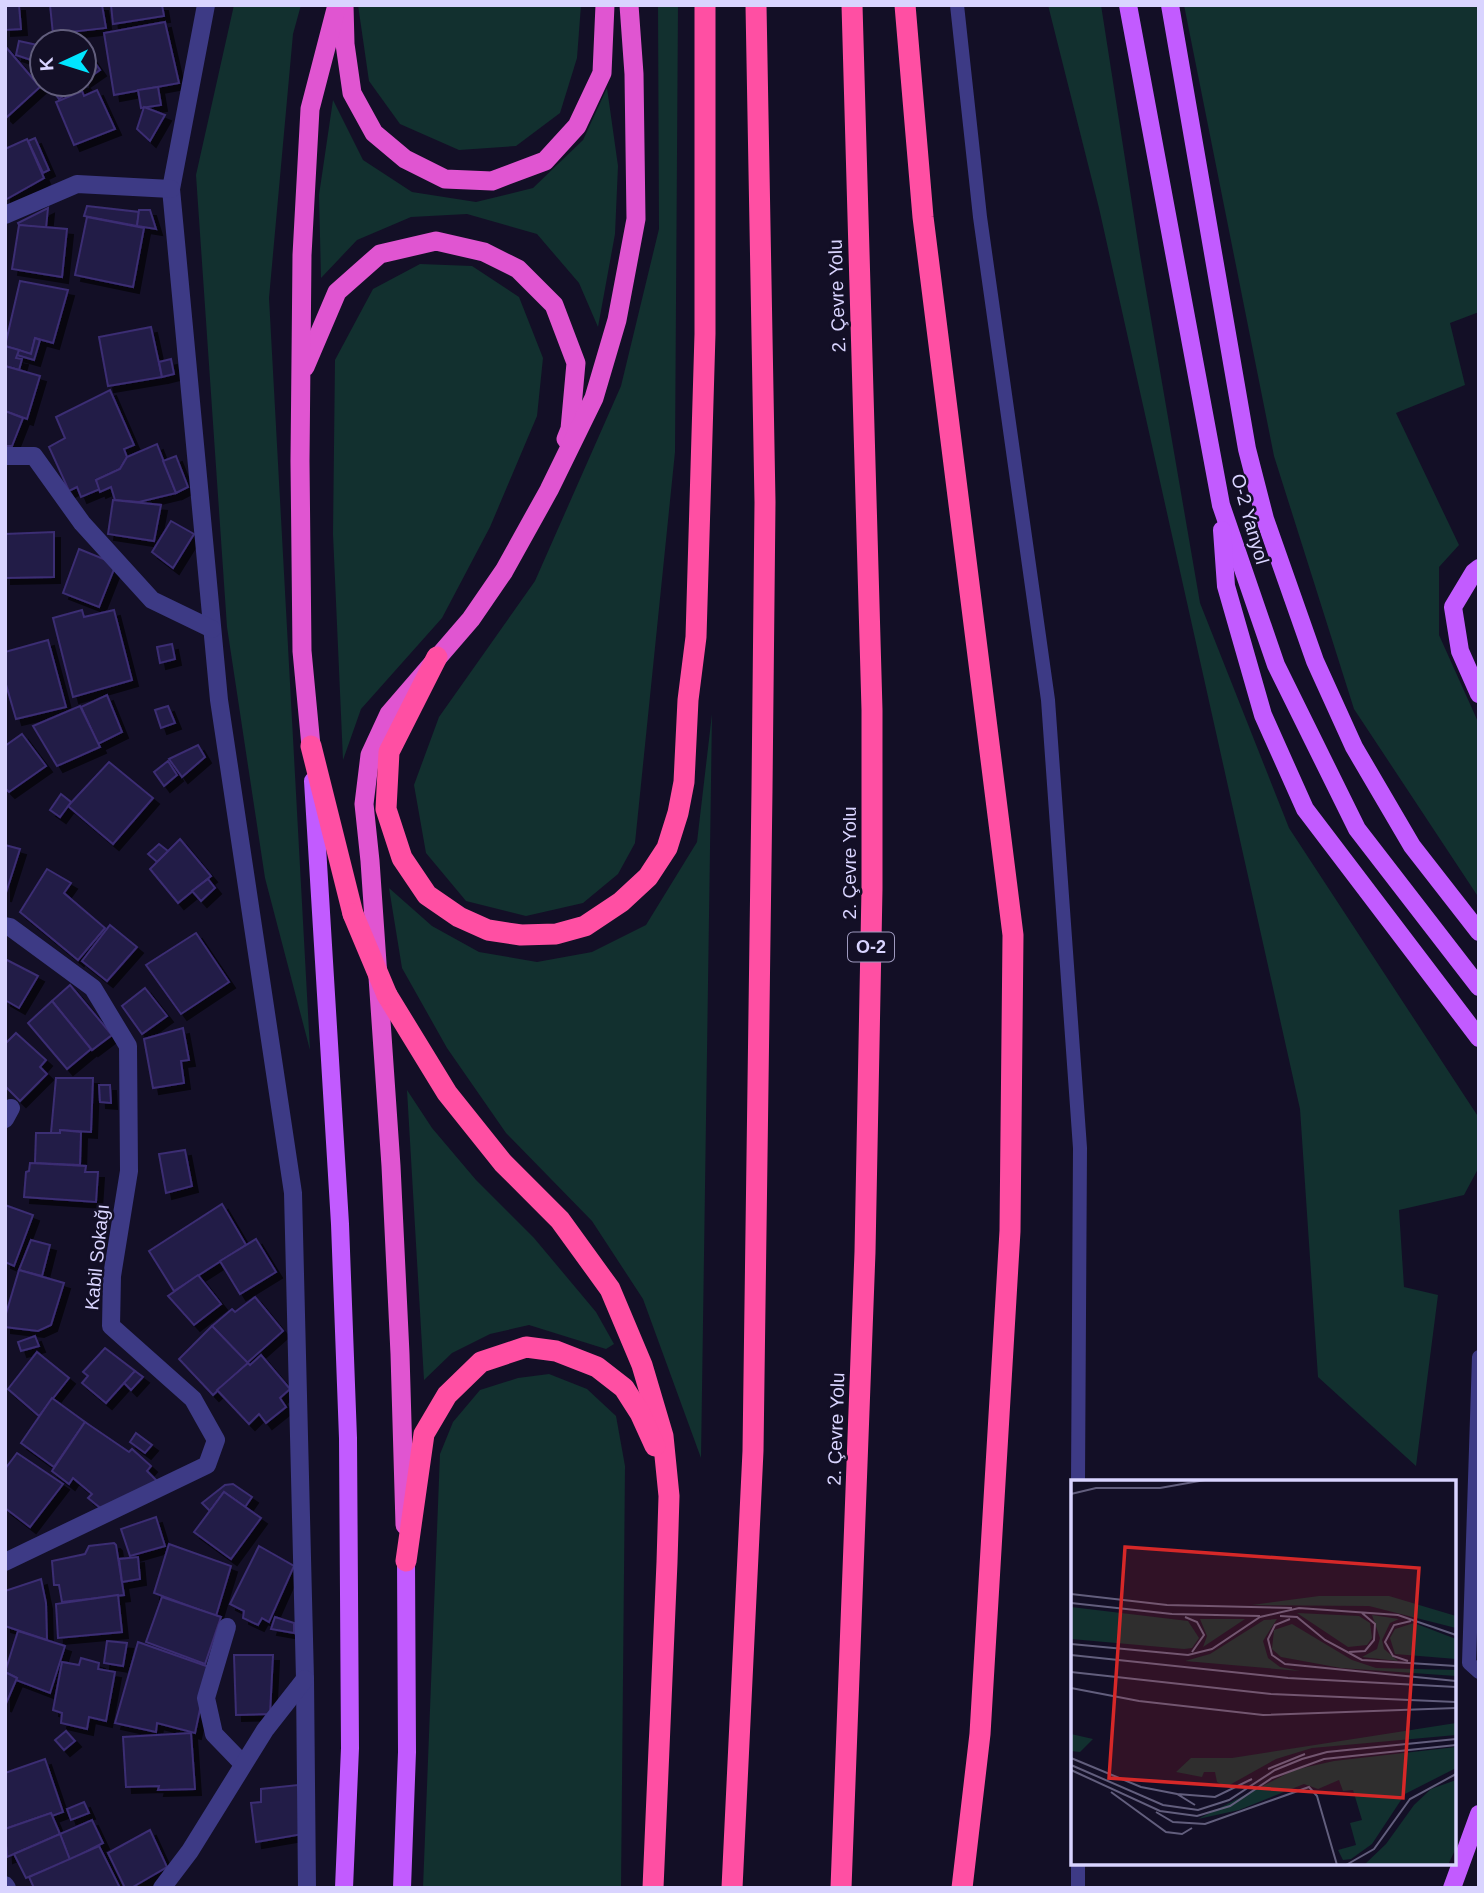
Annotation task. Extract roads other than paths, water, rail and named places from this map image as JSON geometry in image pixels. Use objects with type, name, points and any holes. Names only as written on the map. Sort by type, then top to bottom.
[{"type":"highway","points":[[337,5],[310,109],[302,255],[302,651],[311,746],[353,914],[387,995],[447,1093],[503,1163],[560,1220],[610,1289],[642,1366],[663,1436],[669,1496],[653,1888]]},
{"type":"highway","points":[[344,5],[345,44],[352,93],[374,134],[405,159],[445,179],[492,181],[545,162],[577,126],[602,73],[605,5]]},
{"type":"highway","points":[[405,1561],[400,1354],[391,1166],[364,804],[370,755],[389,715],[471,619],[504,571],[549,490],[594,398],[617,320],[636,219],[634,74],[629,5]]},
{"type":"highway","points":[[436,657],[389,752],[386,809],[402,858],[427,895],[458,917],[488,930],[521,935],[556,934],[585,926],[621,902],[648,877],[667,848],[684,782],[688,700],[696,637],[704,348],[705,5]]},
{"type":"highway","points":[[732,1888],[753,1451],[762,832],[765,502],[756,5]]},
{"type":"highway","name":"2. Çevre Yolu","points":[[841,1888],[865,1252],[872,889],[872,710],[852,5]]},
{"type":"highway","points":[[905,5],[923,217],[1013,934],[1010,1231],[981,1734],[962,1888]]},
{"type":"highway","points":[[302,376],[337,292],[380,254],[436,241],[484,252],[518,269],[554,305],[576,363],[570,429],[549,490]]},
{"type":"highway","points":[[405,1561],[424,1434],[447,1395],[481,1362],[526,1347],[556,1352],[597,1367],[624,1388],[640,1413],[656,1448],[669,1496]]},
{"type":"main road","name":"O-2 Yanyol","points":[[1128,5],[1221,505],[1276,665],[1357,829],[1479,987]]},
{"type":"main road","points":[[1170,5],[1247,449],[1265,520],[1315,661],[1354,747],[1412,846],[1479,932]]},
{"type":"main road","points":[[1221,505],[1226,586],[1263,715],[1305,809],[1479,1038]]},
{"type":"main road","points":[[1479,568],[1453,607],[1460,651],[1479,694]]},
{"type":"main road","points":[[311,746],[339,1210],[348,1438],[350,1748],[344,1888]]},
{"type":"main road","points":[[402,1888],[407,1752],[405,1561]]},
{"type":"main road","points":[[1452,1888],[1479,1814]]},
{"type":"street","points":[[206,5],[171,189],[219,700],[293,1193],[305,1679],[307,1888]]},
{"type":"street","points":[[5,215],[77,184],[171,189]]},
{"type":"street","points":[[5,456],[34,456],[82,523],[152,600],[212,628]]},
{"type":"street","name":"Kabil Sokağı","points":[[5,926],[93,988],[128,1046],[129,1171],[113,1276],[111,1325],[193,1399],[216,1440],[207,1465],[5,1562]]},
{"type":"street","points":[[227,1627],[206,1698],[214,1734],[243,1764]]},
{"type":"street","points":[[162,1888],[190,1851],[265,1730],[305,1679]]},
{"type":"lane","points":[[957,5],[979,216],[1048,701],[1080,1148],[1078,1480]]},
{"type":"lane","points":[[1479,1357],[1476,1548],[1469,1663],[1479,1672]]},
{"type":"lane","points":[[1078,1865],[1078,1888]]}]
